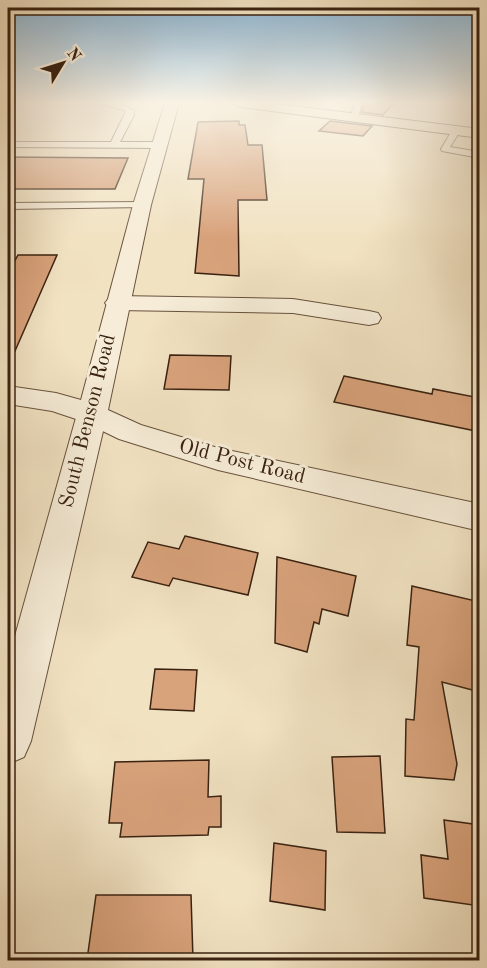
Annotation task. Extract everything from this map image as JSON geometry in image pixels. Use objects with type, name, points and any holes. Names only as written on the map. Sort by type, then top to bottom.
[{"type":"street","name":"South Benson Road","points":[[8,741],[92,414],[117,303],[158,148]]},
{"type":"street","points":[[117,303],[293,306],[369,318]]},
{"type":"street","name":"Old Post Road","points":[[8,395],[56,402],[92,414],[130,432],[218,459],[480,518]]},
{"type":"lane","points":[[446,148],[445,150],[480,155]]},
{"type":"lane","points":[[8,206],[142,205]]},
{"type":"building","points":[[193,148],[262,148],[267,200],[238,200],[239,276],[195,273],[204,179],[188,179]]},
{"type":"building","points":[[8,157],[128,158],[115,189],[8,189]]},
{"type":"building","points":[[18,255],[57,255],[8,367],[8,273]]},
{"type":"building","points":[[170,355],[231,356],[229,390],[164,389]]},
{"type":"building","points":[[344,376],[432,394],[433,389],[480,398],[480,429],[476,428],[476,431],[334,402]]},
{"type":"building","points":[[185,536],[258,553],[248,595],[173,578],[169,586],[132,577],[148,542],[179,549]]},
{"type":"building","points":[[277,557],[356,576],[348,616],[322,609],[319,624],[314,622],[307,652],[275,643]]},
{"type":"building","points":[[412,586],[480,602],[480,692],[442,682],[457,764],[454,780],[405,776],[406,719],[414,720],[419,647],[407,645]]},
{"type":"building","points":[[155,669],[197,670],[194,711],[150,709]]},
{"type":"building","points":[[380,756],[385,833],[337,832],[332,757]]},
{"type":"building","points":[[209,760],[208,797],[221,796],[221,827],[209,827],[208,835],[120,837],[122,823],[109,823],[115,762]]},
{"type":"building","points":[[444,820],[480,825],[480,906],[424,898],[421,855],[448,859]]},
{"type":"building","points":[[274,843],[326,851],[325,910],[270,901]]},
{"type":"building","points":[[96,895],[191,895],[193,960],[87,960]]}]
